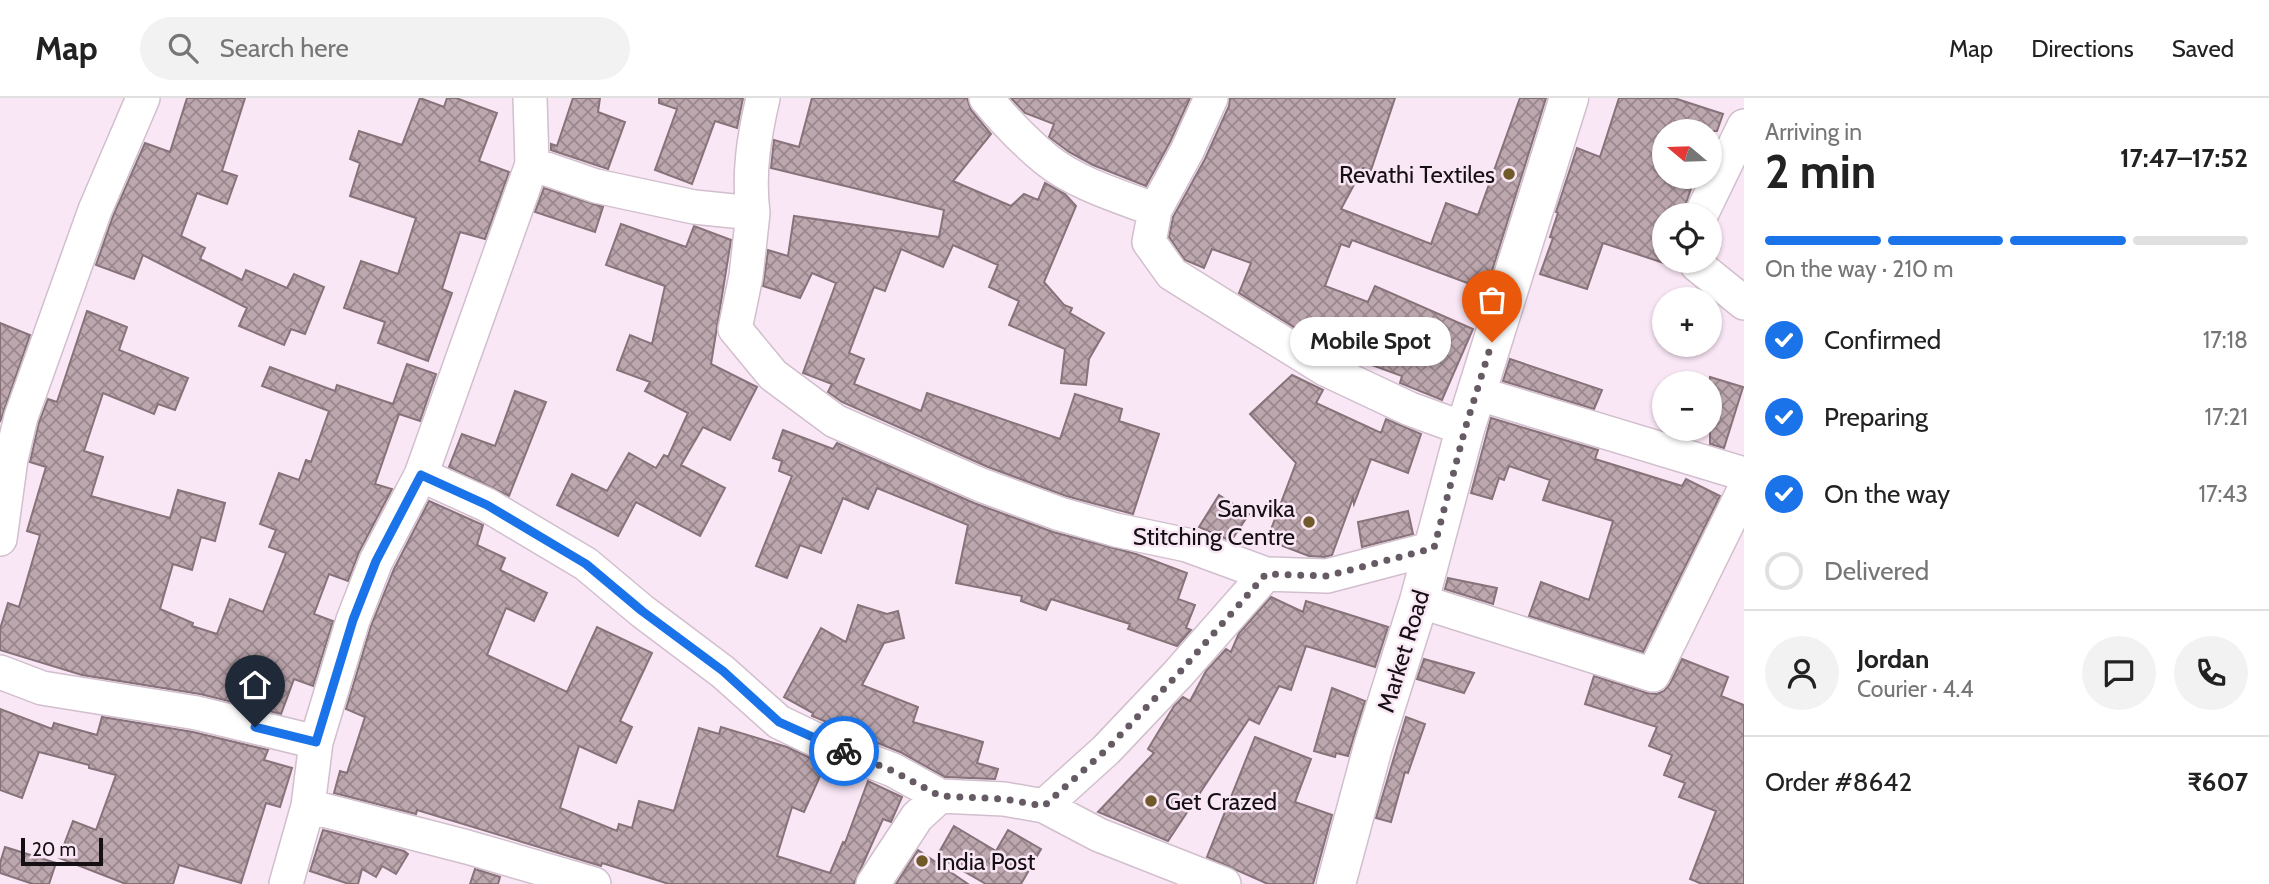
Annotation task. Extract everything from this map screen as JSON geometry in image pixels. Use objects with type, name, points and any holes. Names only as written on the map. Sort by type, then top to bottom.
[{"type":"main road","name":"Market Road","points":[[1336,884],[1373,747],[1419,601],[1465,429],[1569,98]]},
{"type":"street","points":[[0,539],[6,458],[91,223],[143,98]]},
{"type":"street","points":[[286,884],[308,806],[316,742],[357,608],[376,561],[421,475],[532,164],[530,98]]},
{"type":"street","points":[[763,98],[754,135],[749,184],[753,213],[746,276],[735,329],[773,375],[835,421],[981,485],[1060,514],[1116,530],[1186,545],[1266,574],[1327,576],[1434,548]]},
{"type":"street","points":[[986,98],[1048,161],[1083,181],[1154,210]]},
{"type":"street","points":[[1212,98],[1187,151],[1154,210],[1149,242],[1172,274],[1325,369],[1410,409],[1465,429]]},
{"type":"street","points":[[1707,203],[1744,126]]},
{"type":"street","points":[[532,164],[596,186],[694,207],[753,213]]},
{"type":"street","points":[[1708,273],[1744,303]]},
{"type":"street","points":[[1476,393],[1744,474]]},
{"type":"street","points":[[421,475],[487,505],[586,564],[642,611],[723,671],[779,722],[827,745],[893,771],[940,796],[1004,799],[1044,806],[1180,876],[1224,884]]},
{"type":"street","points":[[1419,601],[1653,675],[1744,490]]},
{"type":"street","points":[[1044,806],[1106,750],[1178,674],[1266,574]]},
{"type":"street","points":[[0,671],[42,688],[197,713],[316,742]]},
{"type":"street","points":[[873,884],[917,817],[940,796]]},
{"type":"street","points":[[308,806],[467,847],[594,884]]},
{"type":"building","points":[[187,98],[245,98],[222,171],[237,176],[227,204],[197,193],[181,236],[205,248],[200,259],[242,280],[246,270],[287,288],[294,274],[324,287],[305,334],[291,329],[284,345],[239,326],[247,308],[143,255],[134,279],[96,265],[113,216],[145,143],[170,152]]},
{"type":"building","points":[[420,98],[444,107],[447,98],[456,98],[497,113],[479,161],[509,172],[485,239],[460,232],[442,289],[452,293],[428,361],[378,343],[385,322],[344,308],[361,261],[398,274],[416,218],[350,196],[360,163],[350,159],[359,131],[402,145]]},
{"type":"building","points":[[573,98],[600,98],[598,112],[625,122],[608,169],[551,150],[551,144],[557,146]]},
{"type":"building","points":[[659,98],[743,98],[737,128],[715,121],[692,184],[655,170],[677,109],[659,103]]},
{"type":"building","points":[[812,98],[967,98],[971,110],[991,134],[953,181],[1011,206],[1024,194],[1038,200],[1045,183],[1065,194],[1076,206],[1044,282],[1064,305],[1072,308],[1070,313],[1104,333],[1089,359],[1086,385],[1061,383],[1065,349],[1009,325],[1019,301],[989,287],[998,265],[953,245],[943,267],[901,249],[885,291],[874,287],[849,353],[864,359],[854,384],[921,411],[927,393],[1060,439],[1075,394],[1122,409],[1119,421],[1159,434],[1133,514],[1066,496],[988,467],[842,402],[828,392],[832,384],[803,373],[836,283],[812,273],[800,298],[763,286],[768,250],[788,256],[794,216],[939,237],[944,210],[771,168],[774,140],[799,147]]},
{"type":"building","points":[[1011,98],[1190,98],[1146,186],[1093,165],[1069,152],[1049,137],[1054,124],[1025,113]]},
{"type":"building","points":[[1230,98],[1395,98],[1371,170],[1363,168],[1341,209],[1431,244],[1446,203],[1478,215],[1520,98],[1546,98],[1486,290],[1352,240],[1349,247],[1341,244],[1325,286],[1368,302],[1375,286],[1473,329],[1442,400],[1400,383],[1402,376],[1331,350],[1239,293],[1251,263],[1212,249],[1204,268],[1185,260],[1169,237],[1173,217],[1205,159],[1229,106]]},
{"type":"building","points":[[1619,98],[1674,98],[1723,114],[1721,119],[1652,119],[1652,189],[1691,189],[1686,203],[1652,203],[1652,259],[1603,243],[1587,289],[1540,274],[1553,238],[1550,237],[1558,213],[1556,212],[1577,148],[1600,157]]},
{"type":"building","points":[[544,188],[603,207],[595,232],[535,212]]},
{"type":"building","points":[[621,224],[686,247],[694,226],[731,240],[711,364],[757,387],[730,440],[703,427],[681,465],[725,488],[700,536],[636,502],[618,536],[557,505],[572,474],[607,491],[629,453],[656,468],[664,455],[668,457],[688,413],[645,391],[650,382],[617,370],[630,335],[652,344],[665,286],[606,265]]},
{"type":"building","points":[[87,311],[127,327],[119,350],[188,378],[175,410],[158,404],[154,414],[103,393],[84,451],[103,457],[91,496],[170,518],[178,490],[225,503],[215,541],[201,537],[192,570],[173,564],[160,609],[193,623],[192,626],[217,634],[230,599],[263,612],[286,553],[269,547],[276,530],[260,524],[279,473],[299,480],[306,460],[311,462],[329,411],[262,386],[270,367],[335,391],[337,385],[393,404],[407,364],[436,374],[420,421],[399,414],[375,484],[392,489],[359,552],[348,581],[329,574],[314,614],[333,621],[313,686],[294,679],[281,714],[200,694],[82,675],[0,650],[0,629],[8,603],[19,607],[40,535],[27,531],[46,467],[30,462],[39,422],[48,399],[57,402]]},
{"type":"building","points":[[0,323],[30,335],[0,422]]},
{"type":"building","points":[[1510,359],[1602,390],[1594,409],[1503,381]]},
{"type":"building","points":[[1292,375],[1323,390],[1316,403],[1381,433],[1386,419],[1421,434],[1408,473],[1371,459],[1332,555],[1325,557],[1309,556],[1267,540],[1296,463],[1250,414]]},
{"type":"building","points":[[1722,381],[1743,387],[1724,448],[1710,444],[1710,441],[1722,441]]},
{"type":"building","points":[[515,391],[546,402],[509,496],[449,467],[462,434],[495,446]]},
{"type":"building","points":[[1491,418],[1598,450],[1595,459],[1682,486],[1686,479],[1720,496],[1643,652],[1529,616],[1541,582],[1589,600],[1613,521],[1543,500],[1550,480],[1509,466],[1504,480],[1499,478],[1492,499],[1471,493]]},
{"type":"building","points":[[783,430],[833,449],[837,443],[974,503],[1053,532],[1136,554],[1187,573],[1178,599],[1195,605],[1186,628],[1191,630],[1177,646],[1128,629],[1130,624],[1051,599],[1046,610],[1021,601],[1022,596],[956,583],[968,525],[877,488],[868,509],[843,498],[821,553],[800,545],[787,578],[756,566],[792,476],[779,471],[782,461],[773,458]]},
{"type":"building","points":[[1219,495],[1249,514],[1231,541],[1199,527]]},
{"type":"building","points":[[429,501],[483,525],[477,545],[505,558],[500,570],[547,593],[534,621],[506,608],[487,655],[567,692],[597,627],[652,653],[620,721],[632,727],[616,763],[579,746],[560,808],[617,831],[619,824],[632,828],[639,801],[674,811],[699,728],[719,734],[721,727],[787,747],[825,765],[804,812],[792,807],[777,856],[830,873],[843,842],[845,843],[868,781],[902,797],[891,822],[883,819],[854,884],[669,884],[417,810],[416,814],[334,793],[340,771],[347,773],[365,717],[346,709],[371,626],[394,569]]},
{"type":"building","points":[[1408,511],[1413,534],[1362,547],[1358,522]]},
{"type":"building","points":[[1448,578],[1497,588],[1493,604],[1445,589]]},
{"type":"building","points":[[1271,597],[1303,612],[1306,601],[1388,627],[1375,667],[1306,646],[1291,690],[1279,686],[1259,724],[1249,719],[1168,841],[1098,812],[1154,753],[1148,749],[1174,706],[1183,697],[1190,701],[1206,671],[1226,649],[1231,652],[1239,633]]},
{"type":"building","points":[[858,605],[887,614],[898,611],[904,638],[884,643],[862,685],[918,707],[913,722],[983,742],[977,763],[998,769],[995,779],[945,777],[900,752],[812,716],[813,713],[784,697],[821,628],[846,642]]},
{"type":"building","points":[[1424,659],[1474,673],[1464,693],[1417,679]]},
{"type":"building","points":[[1682,659],[1728,677],[1721,696],[1744,705],[1744,884],[1702,884],[1690,879],[1716,811],[1679,797],[1685,783],[1664,775],[1672,755],[1649,746],[1657,727],[1585,704],[1594,676],[1657,694],[1670,684]]},
{"type":"building","points":[[1332,688],[1365,701],[1348,756],[1336,753],[1335,757],[1314,751]]},
{"type":"building","points":[[0,709],[52,729],[54,723],[97,735],[102,717],[193,732],[268,750],[264,760],[292,768],[280,807],[266,803],[241,883],[179,865],[173,884],[126,884],[59,858],[73,821],[96,830],[116,775],[39,752],[22,798],[0,790]]},
{"type":"building","points":[[1406,717],[1425,724],[1408,773],[1405,772],[1391,822],[1376,818]]},
{"type":"building","points":[[1255,737],[1311,759],[1295,802],[1332,815],[1313,884],[1268,884],[1207,857]]},
{"type":"building","points":[[954,826],[996,851],[1008,830],[1041,849],[1021,884],[986,884],[937,856]]},
{"type":"building","points":[[323,830],[408,854],[396,874],[382,866],[376,877],[362,869],[358,884],[349,884],[310,871]]},
{"type":"building","points":[[5,847],[56,863],[49,884],[33,884],[0,873]]},
{"type":"building","name":"India Post","points":[[918,850],[968,884],[896,884]]},
{"type":"building","points":[[475,869],[500,877],[498,884],[470,884]]},
{"type":"way so far","points":[[844,751],[893,771],[940,796],[1004,799],[1044,806],[1106,750],[1178,674],[1266,574],[1327,576],[1434,548],[1465,429],[1492,342]]},
{"type":"place","name":"Revathi Textiles","points":[[1509,174]]},
{"type":"place","name":"Mobile Spot","points":[[1492,342]]},
{"type":"place","name":"Sanvika Stitching Centre","points":[[1309,522]]},
{"type":"place","name":"Get Crazed","points":[[1151,801]]},
{"type":"place","name":"India Post","points":[[922,861]]},
{"type":"route","points":[[255,727],[316,742],[353,620],[376,561],[421,475],[487,505],[586,564],[642,611],[723,671],[779,722],[844,751]]}]
